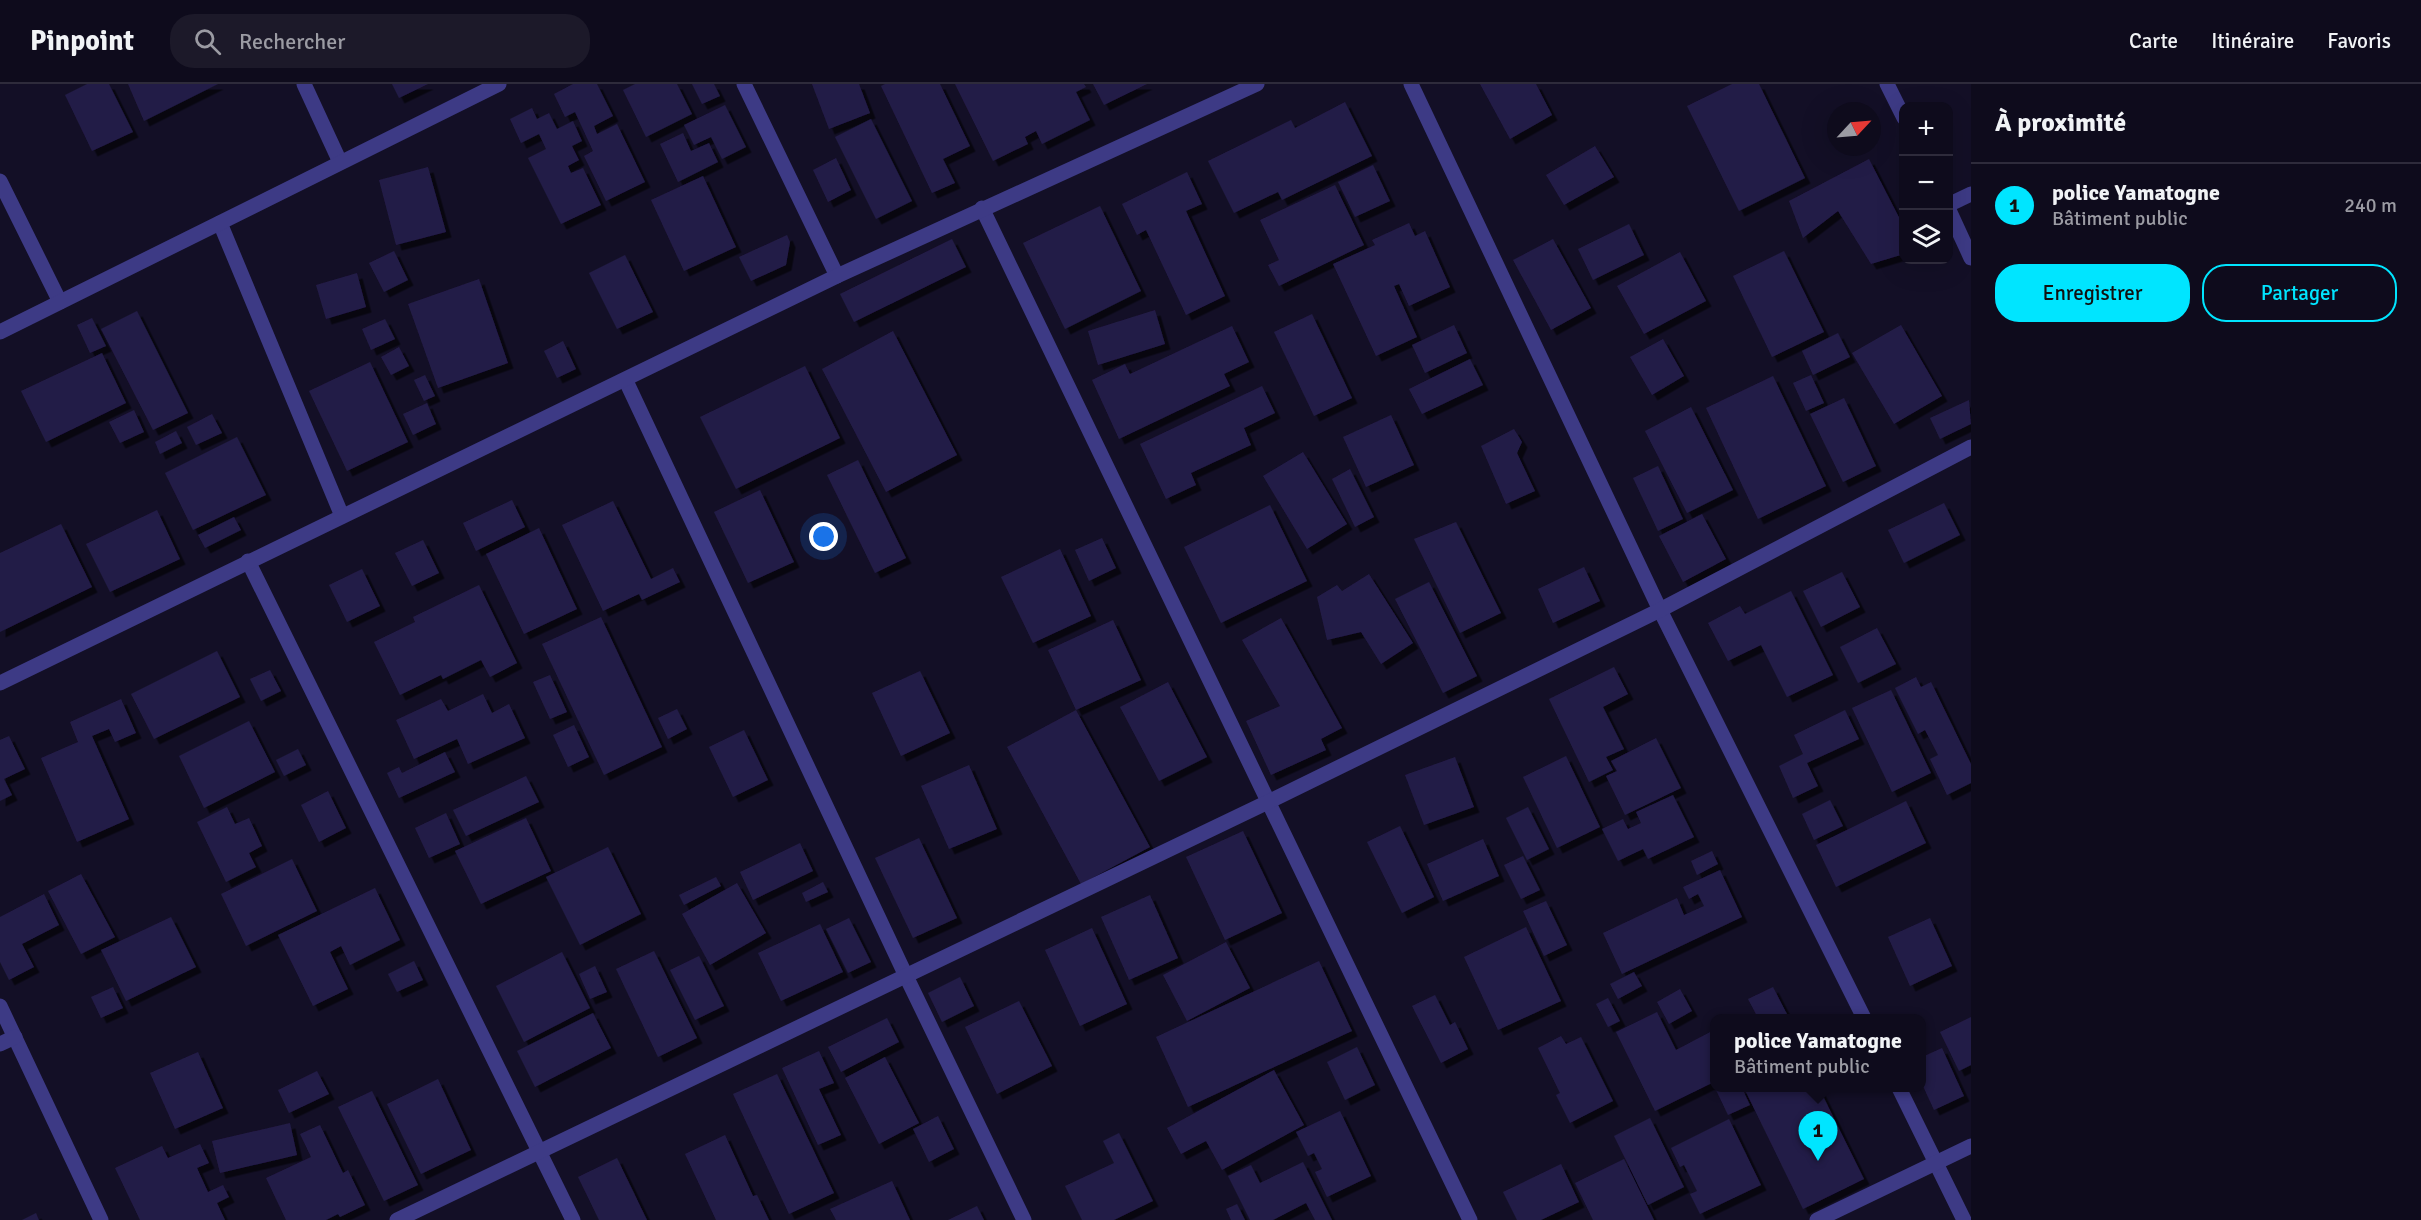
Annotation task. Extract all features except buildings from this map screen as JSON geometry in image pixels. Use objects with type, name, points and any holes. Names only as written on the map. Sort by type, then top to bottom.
[{"type":"street","points":[[304,84],[340,162]]},
{"type":"street","points":[[0,332],[499,84]]},
{"type":"street","points":[[744,84],[837,276]]},
{"type":"street","points":[[0,683],[248,561],[626,381],[837,276],[1257,84]]},
{"type":"street","points":[[1411,84],[1660,610],[1862,1014]]},
{"type":"street","points":[[1887,84],[1899,108]]},
{"type":"street","points":[[0,181],[60,302]]},
{"type":"street","points":[[1953,203],[1971,194]]},
{"type":"street","points":[[982,208],[1470,1220]]},
{"type":"street","points":[[1950,210],[1971,258]]},
{"type":"street","points":[[220,223],[342,516]]},
{"type":"street","points":[[626,381],[906,976],[1024,1220]]},
{"type":"street","points":[[397,1220],[541,1153],[1268,802],[1660,610],[1971,447]]},
{"type":"street","points":[[248,561],[573,1220]]},
{"type":"street","points":[[0,1006],[101,1220]]},
{"type":"street","points":[[0,1044],[15,1037]]},
{"type":"street","points":[[1901,1092],[1964,1220]]},
{"type":"street","points":[[1817,1220],[1971,1146]]},
{"type":"place","name":"police Yamatogne","points":[[1818,1161]]}]
